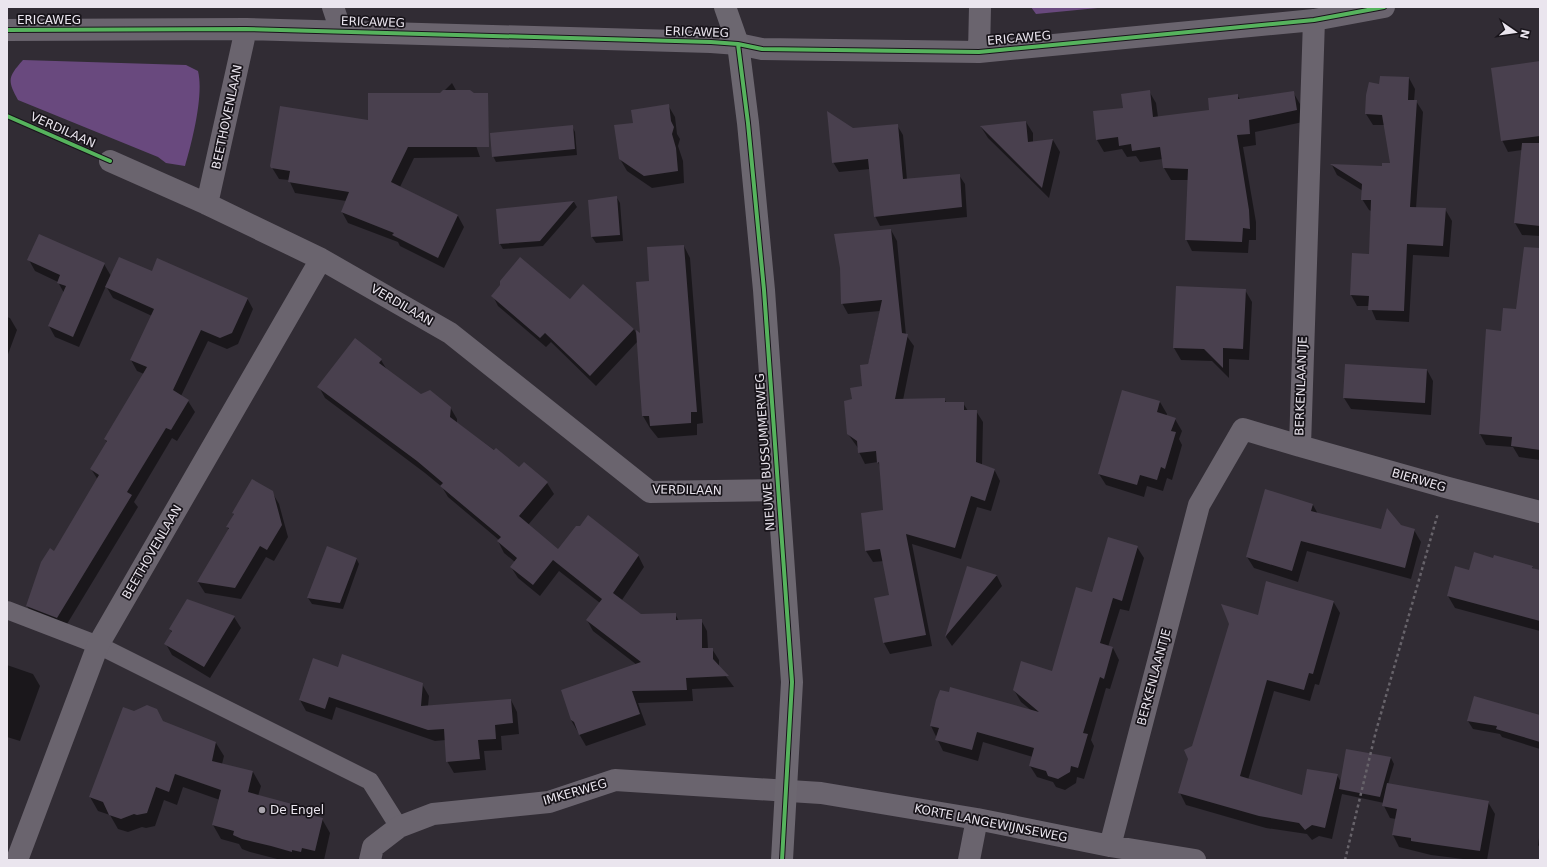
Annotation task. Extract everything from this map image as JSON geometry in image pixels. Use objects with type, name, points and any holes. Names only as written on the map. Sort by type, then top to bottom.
[{"type":"main road","name":"NIEUWE BUSSUMMERWEG","points":[[725,7],[738,44],[748,123],[764,290],[777,490],[792,682],[782,860]]},
{"type":"street","points":[[333,7],[341,31]]},
{"type":"street","points":[[979,52],[980,7]]},
{"type":"street","name":"ERICAWEG","points":[[7,30],[246,29],[341,31],[738,44],[762,49],[979,52],[1314,20],[1384,7]]},
{"type":"street","name":"BERKENLAANTJE","points":[[1110,846],[1199,505],[1243,428],[1300,446],[1314,20]]},
{"type":"street","name":"BEETHOVENLAAN","points":[[207,204],[246,29]]},
{"type":"street","name":"VERDILAAN","points":[[110,161],[207,204],[321,259],[450,333],[650,492],[777,490]]},
{"type":"street","name":"BEETHOVENLAAN","points":[[17,860],[98,645],[321,259]]},
{"type":"street","name":"BIERWEG","points":[[1300,446],[1540,512]]},
{"type":"street","name":"IMKERWEG","points":[[371,854],[399,827],[433,814],[550,802],[615,780],[787,791]]},
{"type":"street","name":"KORTE LANGEWIJNSEWEG","points":[[787,791],[821,793],[977,819],[1110,846],[1195,860]]},
{"type":"street","points":[[969,860],[977,819]]},
{"type":"lane","points":[[7,610],[98,645],[370,781],[399,827]]},
{"type":"path","points":[[1345,860],[1376,731],[1445,487]]},
{"type":"shaded area","points":[[1031,7],[1108,7],[1036,14]]},
{"type":"shaded area","points":[[23,60],[186,65],[198,71],[198,105],[194,132],[185,166],[166,163],[158,157],[18,100],[12,88],[11,79],[14,71]]},
{"type":"building","points":[[1540,61],[1540,136],[1501,141],[1491,68]]},
{"type":"building","points":[[1380,76],[1409,77],[1408,100],[1417,100],[1410,207],[1446,208],[1443,246],[1407,244],[1404,311],[1368,310],[1369,296],[1350,295],[1352,253],[1369,254],[1371,200],[1361,200],[1362,184],[1330,164],[1382,166],[1382,163],[1390,163],[1382,115],[1365,114],[1366,95],[1369,82],[1379,84]]},
{"type":"building","points":[[443,90],[470,90],[474,93],[488,93],[489,147],[408,147],[391,182],[458,215],[438,258],[392,235],[394,233],[341,212],[349,192],[288,182],[290,171],[271,168],[270,166],[280,106],[368,120],[368,93],[440,93]]},
{"type":"building","points":[[1150,90],[1153,117],[1209,110],[1208,98],[1238,94],[1238,99],[1294,91],[1297,110],[1249,120],[1250,134],[1237,135],[1249,210],[1250,229],[1243,228],[1242,242],[1185,240],[1188,169],[1163,168],[1160,147],[1132,151],[1131,144],[1119,146],[1118,137],[1096,140],[1093,111],[1123,108],[1121,94]]},
{"type":"building","points":[[669,104],[671,121],[674,127],[672,134],[676,148],[678,171],[644,176],[619,159],[614,125],[633,123],[631,110]]},
{"type":"building","points":[[827,111],[853,128],[898,124],[903,179],[960,174],[962,207],[874,217],[868,159],[832,163]]},
{"type":"building","points":[[1026,121],[1028,142],[1053,139],[1042,188],[980,126]]},
{"type":"building","points":[[573,125],[575,149],[492,157],[490,133]]},
{"type":"building","points":[[1522,143],[1540,143],[1540,226],[1514,223]]},
{"type":"building","points":[[617,196],[620,235],[591,237],[588,200]]},
{"type":"building","points":[[574,201],[540,241],[499,244],[496,209]]},
{"type":"building","points":[[891,229],[902,333],[908,334],[895,399],[945,398],[945,402],[964,402],[964,410],[977,410],[976,462],[995,469],[985,501],[971,496],[955,548],[906,534],[926,635],[883,643],[874,598],[889,595],[880,549],[865,551],[861,513],[883,510],[879,462],[877,463],[876,451],[858,453],[857,441],[847,434],[844,401],[852,399],[850,388],[862,386],[860,365],[868,364],[882,300],[841,304],[840,268],[834,234]]},
{"type":"building","points":[[39,234],[105,263],[73,337],[48,326],[66,286],[57,283],[60,275],[27,260]]},
{"type":"building","points":[[684,245],[697,412],[691,412],[691,423],[650,426],[649,416],[642,416],[636,330],[640,333],[636,282],[649,281],[647,247]]},
{"type":"building","points":[[1524,247],[1540,248],[1540,450],[1511,446],[1512,437],[1479,434],[1486,329],[1501,331],[1503,308],[1516,309]]},
{"type":"building","points":[[119,257],[152,271],[157,258],[248,298],[232,333],[220,338],[201,330],[173,390],[189,400],[171,430],[166,428],[127,492],[132,495],[57,618],[26,606],[41,562],[50,548],[54,551],[99,475],[90,469],[107,441],[104,439],[147,367],[130,360],[154,309],[105,287]]},
{"type":"building","points":[[520,257],[570,299],[583,284],[634,329],[590,376],[545,333],[540,338],[491,296],[500,285],[500,281]]},
{"type":"building","points":[[1176,286],[1246,289],[1243,349],[1223,348],[1223,368],[1204,349],[1173,348]]},
{"type":"building","points":[[355,338],[382,359],[379,363],[421,394],[430,390],[451,407],[450,417],[494,450],[496,448],[519,467],[524,462],[548,482],[519,516],[558,549],[576,526],[580,526],[588,515],[639,555],[613,593],[641,614],[676,613],[676,620],[702,619],[702,648],[713,648],[713,659],[729,676],[686,678],[687,690],[632,691],[640,714],[579,735],[574,722],[571,720],[561,690],[641,662],[586,620],[602,599],[553,560],[533,585],[510,567],[517,558],[497,541],[501,537],[440,486],[443,483],[417,461],[317,387]]},
{"type":"building","points":[[1345,364],[1427,369],[1425,403],[1343,398]]},
{"type":"building","points":[[1122,390],[1160,401],[1157,412],[1176,418],[1171,431],[1176,432],[1165,469],[1161,467],[1157,480],[1140,475],[1137,485],[1098,474]]},
{"type":"building","points":[[252,479],[273,491],[282,525],[267,550],[260,546],[235,588],[197,582],[229,528],[226,527],[234,514],[232,513]]},
{"type":"building","points":[[1265,489],[1313,504],[1311,511],[1381,529],[1387,508],[1401,525],[1415,529],[1405,568],[1301,541],[1292,571],[1246,557]]},
{"type":"building","points":[[1108,537],[1138,546],[1122,601],[1113,598],[1100,643],[1113,647],[1104,679],[1100,677],[1083,733],[1088,734],[1078,768],[1071,766],[1070,772],[1058,779],[1048,776],[1046,771],[1029,766],[1034,748],[977,732],[972,750],[935,740],[939,728],[930,726],[936,700],[940,690],[949,692],[950,687],[1039,712],[1013,690],[1021,661],[1052,671],[1076,587],[1092,592]]},
{"type":"building","points":[[327,546],[357,558],[340,603],[307,598]]},
{"type":"building","points":[[1474,552],[1493,558],[1494,555],[1533,566],[1532,568],[1540,570],[1540,621],[1447,596],[1455,566],[1469,570]]},
{"type":"building","points":[[967,566],[997,575],[945,637]]},
{"type":"building","points":[[1266,581],[1334,601],[1313,674],[1309,673],[1304,690],[1267,680],[1240,776],[1302,795],[1307,769],[1338,774],[1325,828],[1312,825],[1305,830],[1299,823],[1259,816],[1178,793],[1188,759],[1184,750],[1192,746],[1229,624],[1221,604],[1258,615]]},
{"type":"building","points":[[187,599],[235,616],[204,667],[164,644],[172,631],[169,629]]},
{"type":"building","points":[[342,654],[423,683],[421,706],[511,699],[513,723],[495,725],[496,739],[478,740],[480,759],[446,762],[444,729],[428,730],[329,697],[325,709],[299,700],[313,658],[338,667]]},
{"type":"building","points":[[1474,696],[1540,715],[1540,742],[1496,729],[1497,726],[1467,721]]},
{"type":"building","points":[[147,705],[157,709],[163,721],[216,742],[212,761],[253,771],[248,792],[303,807],[312,811],[311,815],[323,818],[315,851],[302,848],[301,852],[292,850],[292,852],[242,839],[233,835],[234,831],[212,825],[221,790],[175,774],[169,792],[156,787],[147,813],[137,815],[134,814],[121,819],[109,815],[103,802],[89,797],[123,707],[134,711]]},
{"type":"building","points":[[1346,749],[1391,757],[1380,797],[1339,789]]},
{"type":"building","points":[[1387,783],[1489,801],[1480,851],[1411,841],[1411,838],[1392,835],[1397,809],[1382,806]]},
{"type":"cycle path","points":[[7,30],[246,29],[711,42],[738,44],[762,49],[979,52],[1314,20],[1384,7]]},
{"type":"cycle path","points":[[738,44],[748,123],[764,290],[792,682],[782,860]]},
{"type":"cycle path","points":[[7,116],[110,161]]},
{"type":"place","name":"De Engel","points":[[262,810]]}]
